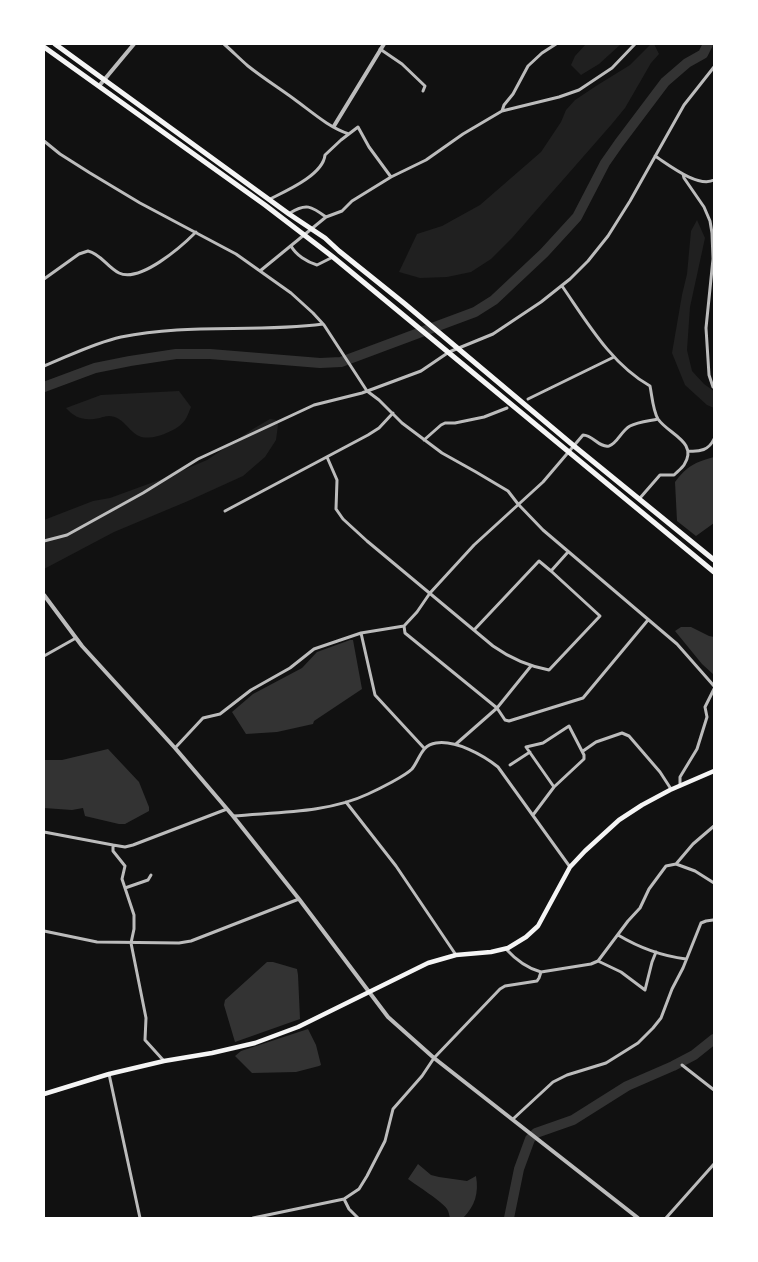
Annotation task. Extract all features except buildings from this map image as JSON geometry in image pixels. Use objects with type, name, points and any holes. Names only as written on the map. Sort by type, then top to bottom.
[{"type":"highway","points":[[55,44],[325,238],[714,560]]},
{"type":"highway","points":[[44,47],[265,205],[333,257],[714,572]]},
{"type":"main road","points":[[44,1094],[109,1074],[255,1042],[298,1027],[428,963],[456,955],[491,952],[506,948],[526,937],[538,926],[570,867],[619,820],[671,789],[714,771]]},
{"type":"street","points":[[99,87],[134,44]]},
{"type":"street","points":[[224,44],[248,66],[318,118],[349,134]]},
{"type":"street","points":[[334,126],[384,44]]},
{"type":"street","points":[[502,111],[528,66],[556,44]]},
{"type":"street","points":[[260,272],[326,217],[342,211],[352,201],[391,177],[426,160],[463,134],[502,111],[579,90],[612,68],[635,44]]},
{"type":"street","points":[[380,50],[402,64],[425,86],[423,91]]},
{"type":"street","points":[[44,541],[67,535],[143,493],[186,465],[260,429],[321,402],[368,391],[421,371],[449,352],[493,334],[524,314],[562,286],[588,261],[608,236],[684,105],[714,68]]},
{"type":"street","points":[[270,199],[308,178],[325,160],[325,155],[358,127],[364,140],[391,177]]},
{"type":"street","points":[[44,141],[90,173],[236,254],[298,299],[323,324],[368,391],[413,433],[507,491],[543,530],[677,644],[714,687],[705,707],[707,717],[697,749],[680,777],[680,786]]},
{"type":"street","points":[[655,156],[697,180],[709,183],[714,180]]},
{"type":"street","points":[[683,174],[704,207],[712,232],[713,259],[706,328],[709,370],[713,387]]},
{"type":"street","points":[[289,214],[306,206],[326,217]]},
{"type":"street","points":[[44,279],[88,250],[118,273],[138,273],[164,259],[196,232]]},
{"type":"street","points":[[291,246],[295,252],[312,264],[317,265],[333,257]]},
{"type":"street","points":[[562,286],[614,357],[650,387],[658,419],[668,430],[685,442],[688,451],[684,465],[674,475],[660,475],[639,499]]},
{"type":"street","points":[[44,366],[113,339],[139,334],[323,324]]},
{"type":"street","points":[[528,399],[614,357]]},
{"type":"street","points":[[424,440],[445,423],[484,417],[507,408]]},
{"type":"street","points":[[225,511],[379,428],[393,413]]},
{"type":"street","points":[[175,748],[203,718],[220,714],[252,690],[290,668],[314,649],[361,633],[404,626],[430,593],[474,545],[543,482],[585,434],[603,446],[608,446],[631,426],[658,419]]},
{"type":"street","points":[[688,451],[698,452],[711,446],[714,439]]},
{"type":"street","points":[[327,457],[337,480],[336,509],[338,514],[367,541],[430,593],[474,630],[497,649],[531,666],[549,670],[600,616],[539,561],[474,630]]},
{"type":"street","points":[[551,571],[568,552]]},
{"type":"street","points":[[44,595],[76,638],[233,816],[388,1017],[434,1058],[638,1218]]},
{"type":"street","points":[[404,626],[405,633],[497,708],[509,721],[583,698],[648,620]]},
{"type":"street","points":[[361,633],[375,695],[424,748]]},
{"type":"street","points":[[44,656],[76,638]]},
{"type":"street","points":[[456,744],[497,708],[531,666]]},
{"type":"street","points":[[533,815],[554,787],[584,759],[583,751],[569,726],[543,743],[526,747],[554,787]]},
{"type":"street","points":[[583,751],[596,742],[622,733],[629,736],[660,772],[671,789]]},
{"type":"street","points":[[233,816],[313,809],[346,802],[366,795],[411,770],[424,748],[442,742],[456,744],[489,760],[498,767],[570,867]]},
{"type":"street","points":[[510,765],[530,752]]},
{"type":"street","points":[[346,802],[396,866],[456,955]]},
{"type":"street","points":[[44,832],[125,847],[227,809]]},
{"type":"street","points":[[676,864],[693,844],[714,826]]},
{"type":"street","points":[[113,845],[114,851],[125,866],[122,879],[134,915],[131,943],[146,1018],[145,1040],[164,1061]]},
{"type":"street","points":[[506,948],[523,964],[541,972],[591,964],[598,961],[640,908],[649,890],[666,866],[676,864],[695,871],[714,883]]},
{"type":"street","points":[[126,888],[148,880],[151,875]]},
{"type":"street","points":[[44,931],[97,942],[179,943],[190,941],[299,899]]},
{"type":"street","points":[[512,1120],[554,1082],[567,1075],[606,1063],[644,1038],[661,1018],[701,923],[714,921],[714,913]]},
{"type":"street","points":[[618,935],[656,952],[674,958],[687,959]]},
{"type":"street","points":[[598,961],[621,972],[645,990],[651,962],[656,952]]},
{"type":"street","points":[[253,1218],[344,1199],[359,1189],[385,1141],[393,1109],[422,1076],[434,1058],[500,989],[505,986],[537,981],[541,972]]},
{"type":"street","points":[[682,1065],[714,1090]]},
{"type":"street","points":[[109,1074],[140,1218]]},
{"type":"street","points":[[666,1218],[714,1164]]},
{"type":"street","points":[[344,1199],[349,1209],[358,1218]]},
{"type":"shaded area","points":[[586,44],[621,44],[599,64],[581,75],[571,65],[575,56]]},
{"type":"shaded area","points":[[651,44],[654,44],[659,54],[651,63],[625,108],[491,259],[471,272],[447,277],[420,278],[399,272],[417,234],[442,226],[480,205],[541,152],[561,122],[566,110],[575,100],[630,65]]},
{"type":"shaded area","points":[[697,220],[705,238],[690,307],[687,350],[692,371],[714,391],[714,408],[707,405],[685,385],[672,353],[687,274],[691,231]]},
{"type":"shaded area","points":[[179,391],[191,407],[186,418],[182,424],[171,431],[157,436],[139,436],[118,418],[108,416],[85,419],[73,415],[66,408],[101,395]]},
{"type":"shaded area","points":[[270,419],[276,420],[278,425],[276,440],[265,457],[243,476],[114,532],[44,569],[44,520],[93,501],[110,498],[162,479],[207,460]]},
{"type":"shaded area","points":[[714,457],[714,523],[696,536],[677,521],[675,482],[692,465]]},
{"type":"shaded area","points":[[681,627],[691,627],[714,637],[714,675],[675,631]]},
{"type":"shaded area","points":[[353,640],[362,689],[314,721],[313,724],[277,732],[246,734],[232,712],[253,694],[302,668],[317,652]]},
{"type":"shaded area","points":[[108,749],[139,782],[149,811],[125,824],[119,824],[85,816],[83,808],[72,810],[44,808],[44,760],[62,760]]},
{"type":"shaded area","points":[[267,962],[297,969],[300,1019],[235,1042],[224,1005],[225,1000]]},
{"type":"shaded area","points":[[308,1029],[316,1045],[321,1065],[319,1066],[296,1072],[252,1073],[235,1056],[241,1051]]},
{"type":"shaded area","points":[[418,1164],[431,1175],[439,1177],[467,1181],[476,1176],[475,1199],[471,1209],[463,1218],[450,1218],[445,1206],[408,1179]]},
{"type":"waterway","points":[[44,387],[95,368],[176,354],[210,354],[320,363],[341,362],[475,312],[494,300],[544,253],[577,217],[605,163],[665,82],[687,63],[703,54],[708,44]]},
{"type":"waterway","points":[[509,1218],[519,1169],[530,1139],[536,1133],[573,1120],[627,1086],[694,1055],[714,1039]]}]
